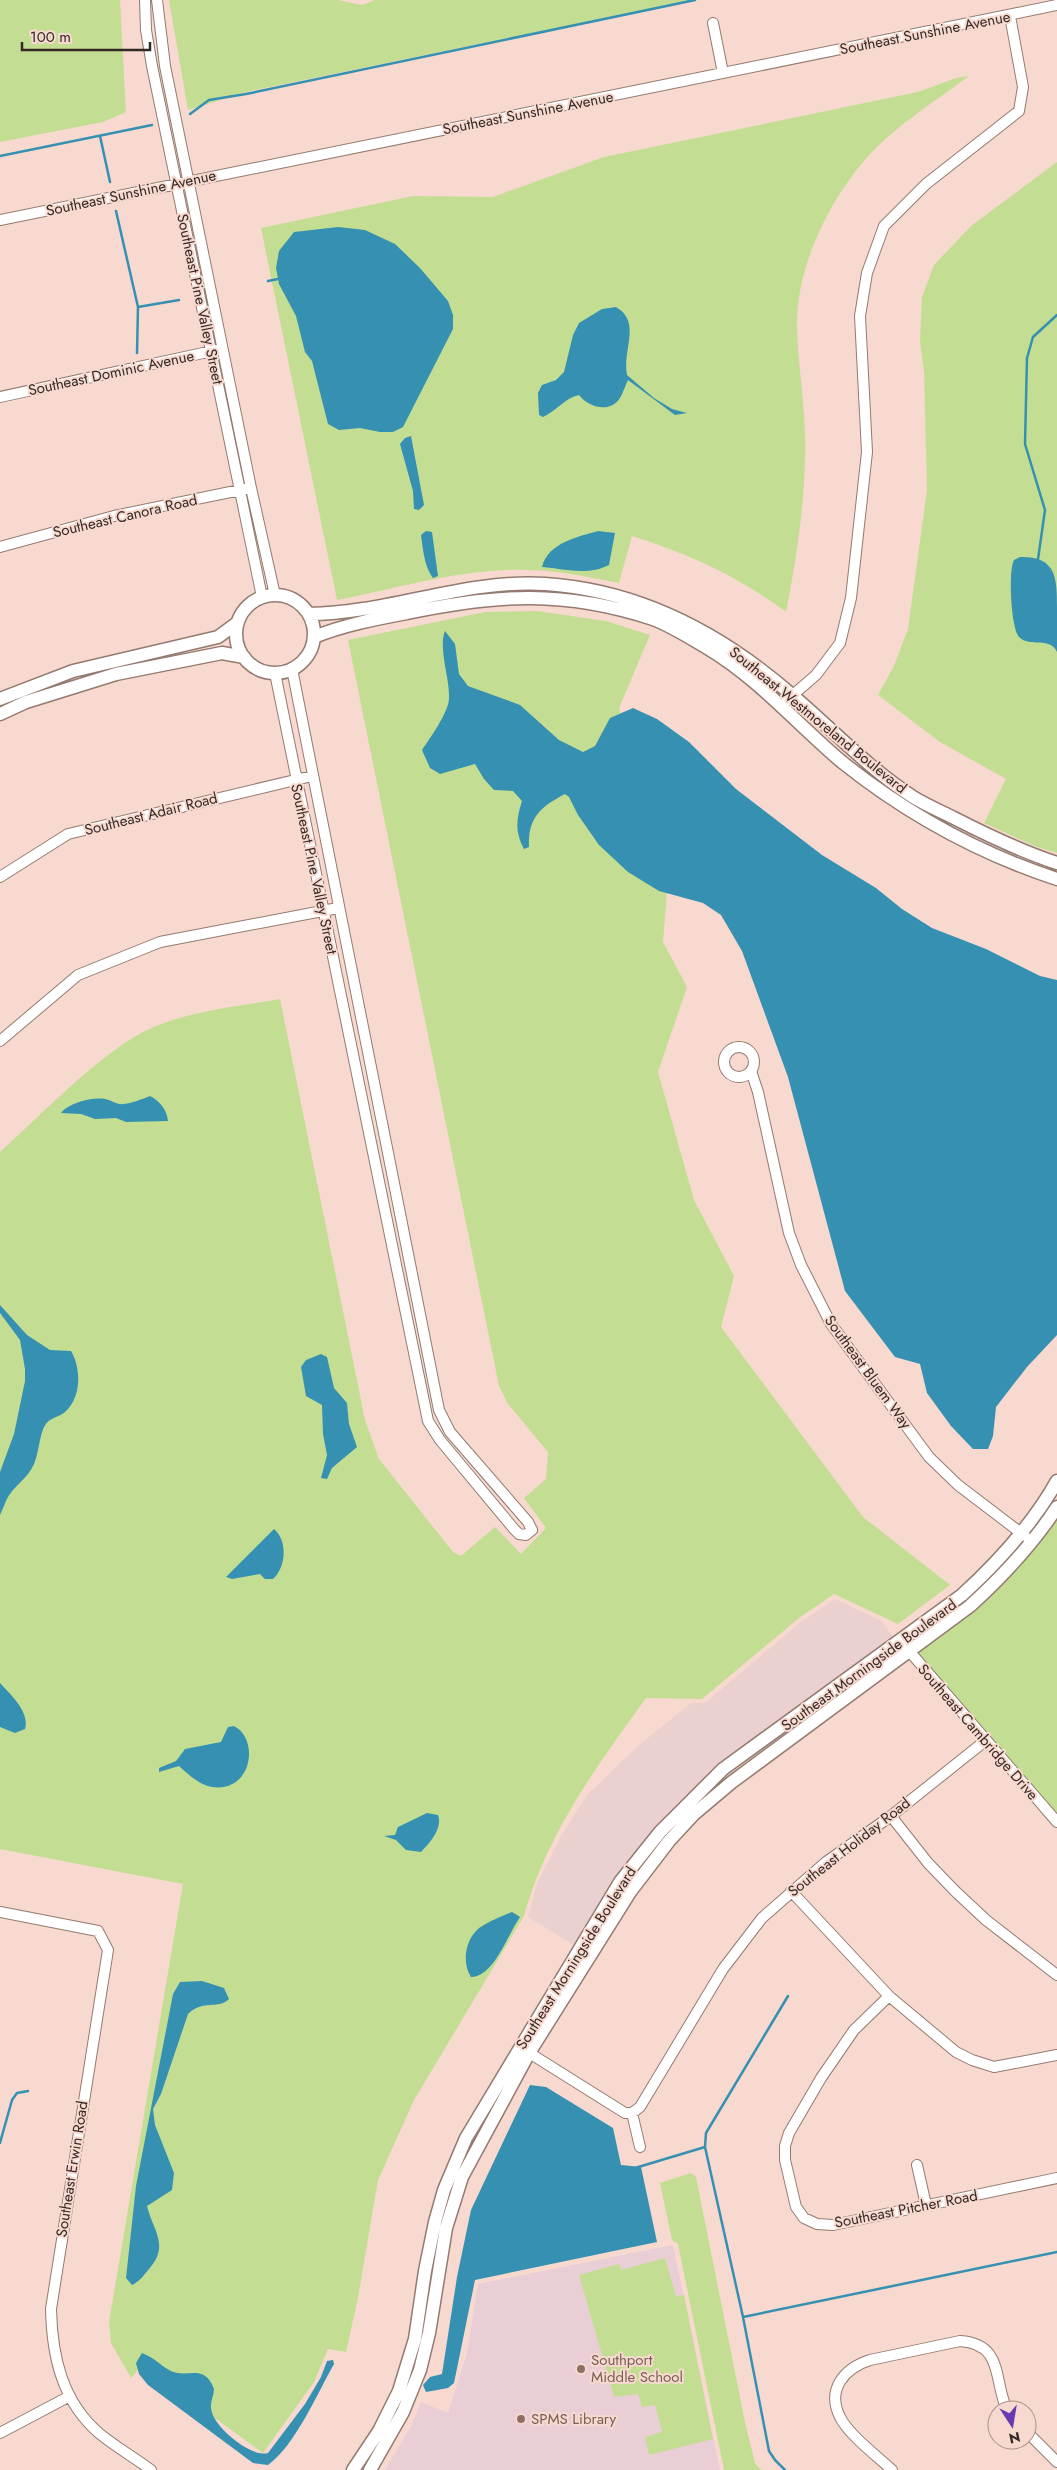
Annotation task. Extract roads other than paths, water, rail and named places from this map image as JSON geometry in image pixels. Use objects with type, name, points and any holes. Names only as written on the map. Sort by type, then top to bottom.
[{"type":"street","name":"Southeast Pine Valley Street","points":[[145,0],[146,30],[152,66],[262,597]]},
{"type":"street","name":"Southeast Pine Valley Street","points":[[157,0],[165,66],[251,488],[275,595]]},
{"type":"street","name":"Southeast Sunshine Avenue","points":[[0,220],[1057,5]]},
{"type":"street","points":[[780,706],[816,675],[840,643],[851,598],[867,452],[860,316],[866,273],[884,226],[926,184],[1019,111],[1023,87],[1010,16]]},
{"type":"street","points":[[713,23],[724,73]]},
{"type":"street","name":"Southeast Dominic Avenue","points":[[0,397],[222,348]]},
{"type":"street","name":"Southeast Canora Road","points":[[0,547],[114,516],[251,488]]},
{"type":"street","name":"Southeast Westmoreland Boulevard","points":[[309,614],[339,613],[459,589],[501,584],[545,584],[604,593],[659,609],[715,637],[792,695],[848,748],[913,797],[1012,848],[1057,863]]},
{"type":"street","points":[[0,699],[73,671],[126,657],[218,637],[237,623],[251,602],[262,597],[275,595],[294,600],[309,614],[314,637],[307,656],[292,670],[274,673],[263,671],[244,658],[222,653],[75,685],[26,702],[0,714]]},
{"type":"street","name":"Southeast Westmoreland Boulevard","points":[[314,637],[340,627],[462,601],[542,597],[601,606],[655,620],[725,660],[842,762],[910,812],[1009,863],[1057,878]]},
{"type":"street","points":[[237,623],[237,641],[244,658]]},
{"type":"street","points":[[126,657],[129,672]]},
{"type":"street","name":"Southeast Pine Valley Street","points":[[274,673],[426,1413],[433,1430],[514,1529],[523,1536],[530,1533],[532,1527],[450,1432],[440,1410],[338,908],[292,670]]},
{"type":"street","name":"Southeast Adair Road","points":[[0,877],[68,834],[312,776]]},
{"type":"street","points":[[0,1041],[78,975],[160,942],[338,908]]},
{"type":"street","points":[[355,1064],[369,1061]]},
{"type":"street","name":"Southeast Bluem Way","points":[[751,1071],[758,1092],[790,1233],[801,1266],[831,1324],[929,1457],[958,1484],[1032,1542]]},
{"type":"street","points":[[386,1214],[399,1211]]},
{"type":"street","points":[[418,1370],[430,1365]]},
{"type":"street","name":"Southeast Morningside Boulevard","points":[[353,2470],[363,2457],[399,2391],[411,2356],[425,2271],[466,2138],[525,2050],[587,1947],[620,1882],[665,1836],[723,1769],[781,1737],[904,1646],[986,1574],[1046,1501],[1057,1481]]},
{"type":"street","name":"Southeast Morningside Boulevard","points":[[904,1646],[970,1606],[994,1584],[1032,1542],[1057,1507]]},
{"type":"street","name":"Southeast Cambridge Drive","points":[[904,1646],[1057,1822]]},
{"type":"street","name":"Southeast Holiday Road","points":[[632,2113],[640,2108],[735,1953],[762,1918],[826,1862],[891,1816],[985,1740]]},
{"type":"street","points":[[891,1816],[928,1863],[955,1891],[993,1926],[1057,1975]]},
{"type":"street","points":[[791,1891],[889,1996],[956,2052],[986,2066],[1012,2064],[1057,2055]]},
{"type":"street","name":"Southeast Erwin Road","points":[[0,1912],[98,1932],[108,1950],[51,2308],[51,2342],[61,2378],[84,2417],[100,2434],[151,2470]]},
{"type":"street","name":"Southeast Pitcher Road","points":[[889,1996],[854,2030],[821,2078],[789,2133],[785,2146],[785,2160],[796,2206],[804,2218],[816,2224],[833,2225],[1057,2178]]},
{"type":"street","points":[[525,2050],[625,2113],[632,2113],[640,2147]]},
{"type":"street","points":[[917,2165],[926,2205]]},
{"type":"street","name":"Southeast Morningside Boulevard","points":[[372,2467],[390,2438],[413,2390],[429,2333],[450,2192]]},
{"type":"street","points":[[416,2331],[429,2333]]},
{"type":"street","points":[[892,2470],[840,2418],[836,2407],[836,2395],[843,2375],[855,2365],[870,2360],[960,2341],[974,2342],[983,2346],[992,2355],[1003,2400]]},
{"type":"street","points":[[0,2432],[70,2396]]},
{"type":"street","points":[[1037,2442],[1057,2462]]},
{"type":"street","points":[[363,2457],[372,2467]]},
{"type":"water","points":[[338,227],[365,230],[395,244],[420,268],[448,301],[453,315],[453,329],[403,427],[393,432],[380,432],[360,428],[339,430],[328,424],[312,361],[305,352],[296,316],[279,284],[276,268],[279,251],[294,232]]},
{"type":"water","points":[[616,307],[624,313],[630,329],[626,366],[627,375],[654,398],[672,409],[687,413],[675,415],[628,380],[620,398],[611,406],[599,407],[593,405],[579,395],[569,399],[543,417],[539,415],[538,393],[542,385],[556,380],[564,372],[573,335],[579,323],[602,309]]},
{"type":"water","points":[[411,436],[424,505],[419,510],[414,509],[413,491],[400,444],[405,438]]},
{"type":"water","points":[[426,531],[432,532],[438,576],[433,578],[426,563],[422,546],[421,535]]},
{"type":"water","points":[[598,531],[615,533],[609,565],[585,571],[542,567],[550,552],[564,542]]},
{"type":"water","points":[[1020,557],[1041,560],[1052,571],[1057,597],[1057,652],[1050,644],[1029,642],[1019,637],[1016,632],[1012,611],[1011,575],[1014,560]]},
{"type":"water","points":[[445,631],[455,644],[459,674],[468,686],[520,705],[559,740],[583,752],[595,746],[610,718],[633,708],[657,719],[689,742],[736,789],[822,855],[876,888],[902,909],[932,928],[986,949],[1040,976],[1057,980],[1057,1335],[1027,1367],[996,1407],[993,1436],[988,1449],[973,1449],[951,1426],[927,1393],[920,1364],[895,1357],[845,1291],[788,1077],[742,951],[721,915],[703,903],[659,891],[628,872],[599,845],[578,815],[569,797],[565,794],[537,814],[531,828],[529,847],[524,849],[517,826],[522,801],[513,791],[494,790],[484,779],[475,764],[440,774],[430,768],[422,750],[443,717],[449,698],[443,655]]},
{"type":"water","points":[[150,1096],[162,1106],[168,1121],[126,1122],[116,1118],[95,1119],[81,1114],[61,1113],[69,1106],[87,1100],[105,1099],[124,1104]]},
{"type":"water","points":[[0,1305],[27,1335],[50,1350],[71,1351],[77,1366],[78,1382],[75,1399],[71,1406],[62,1414],[48,1421],[44,1427],[34,1464],[8,1497],[0,1515],[0,1472],[14,1434],[25,1381],[25,1369],[20,1340],[0,1313]]},
{"type":"water","points":[[321,1354],[327,1357],[334,1388],[347,1403],[349,1424],[357,1447],[332,1468],[327,1479],[321,1478],[327,1455],[323,1434],[322,1405],[306,1396],[301,1367],[306,1360]]},
{"type":"water","points":[[274,1529],[282,1540],[284,1554],[281,1568],[273,1579],[265,1579],[260,1574],[232,1579],[226,1577]]},
{"type":"water","points":[[0,1683],[22,1710],[25,1716],[25,1729],[15,1733],[0,1727]]},
{"type":"water","points":[[234,1726],[242,1733],[247,1742],[249,1753],[248,1764],[236,1782],[225,1787],[207,1786],[194,1779],[179,1766],[159,1772],[159,1768],[176,1761],[185,1749],[221,1742],[228,1727]]},
{"type":"water","points":[[427,1813],[438,1815],[439,1825],[432,1840],[421,1852],[406,1850],[396,1840],[384,1836],[395,1835],[398,1827]]},
{"type":"water","points":[[512,1912],[520,1917],[500,1953],[487,1970],[471,1977],[466,1966],[466,1953],[467,1946],[473,1935],[484,1925]]},
{"type":"water","points":[[202,1981],[224,1988],[229,1999],[220,2004],[199,2007],[188,2014],[161,2094],[153,2109],[155,2125],[174,2173],[172,2190],[147,2206],[158,2238],[158,2253],[149,2269],[132,2285],[126,2278],[136,2186],[173,1994],[180,1982]]},
{"type":"water","points":[[530,2085],[546,2087],[613,2128],[621,2165],[641,2167],[657,2242],[475,2280],[454,2383],[448,2388],[426,2392],[423,2385],[430,2377],[442,2374],[457,2277],[471,2210]]},
{"type":"water","points":[[142,2353],[175,2373],[194,2373],[205,2376],[214,2389],[211,2408],[218,2423],[243,2446],[261,2453],[268,2453],[305,2404],[321,2377],[327,2361],[333,2360],[334,2364],[297,2432],[278,2456],[268,2465],[253,2463],[148,2385],[139,2374],[136,2363]]},
{"type":"waterway","points":[[190,114],[209,100],[246,94],[695,0]]},
{"type":"waterway","points":[[0,156],[152,125]]},
{"type":"waterway","points":[[100,136],[110,182]]},
{"type":"waterway","points":[[116,211],[138,307],[137,353]]},
{"type":"waterway","points":[[268,281],[278,279]]},
{"type":"waterway","points":[[138,307],[179,300]]},
{"type":"waterway","points":[[1038,559],[1045,510],[1025,444],[1027,358],[1033,337],[1057,315]]},
{"type":"waterway","points":[[785,2470],[769,2451],[743,2317],[705,2147],[706,2133],[788,1996]]},
{"type":"waterway","points":[[0,2143],[12,2100],[17,2093],[28,2091]]},
{"type":"waterway","points":[[635,2168],[705,2147]]},
{"type":"waterway","points":[[743,2317],[1057,2252]]},
{"type":"place","name":"Southport Middle School","points":[[581,2369]]},
{"type":"place","name":"SPMS Library","points":[[521,2419]]}]
